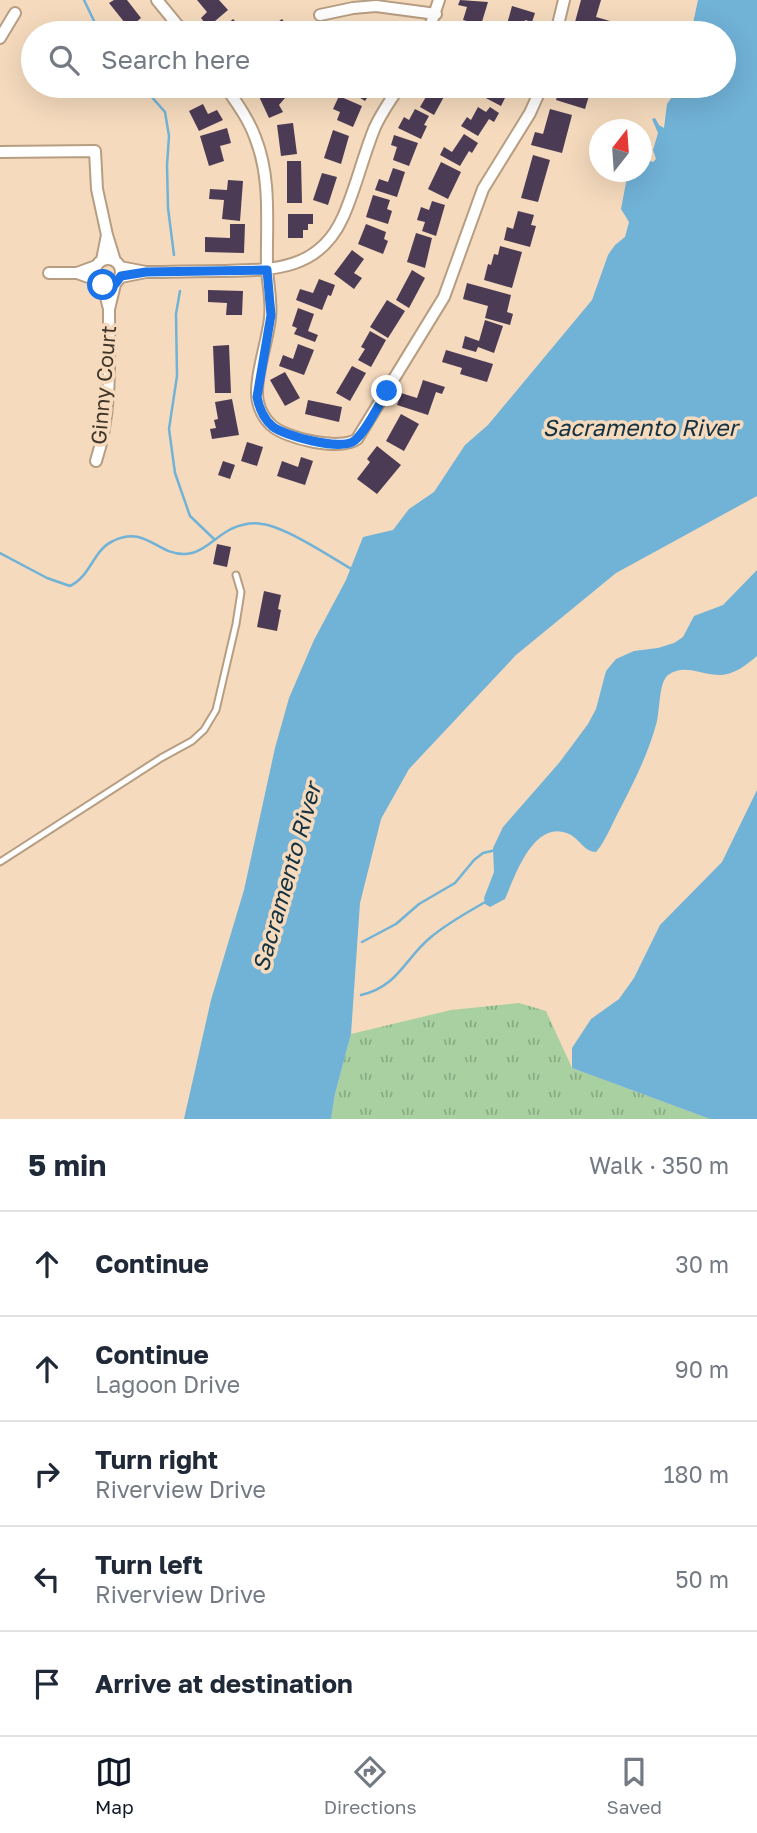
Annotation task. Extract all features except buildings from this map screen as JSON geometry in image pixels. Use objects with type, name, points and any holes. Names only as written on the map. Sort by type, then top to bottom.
[{"type":"street","points":[[157,0],[174,21]]},
{"type":"street","points":[[433,21],[439,0]]},
{"type":"street","points":[[559,21],[564,0]]},
{"type":"street","points":[[320,15],[376,6],[436,14]]},
{"type":"street","points":[[0,38],[15,13]]},
{"type":"street","points":[[233,98],[251,127],[264,168],[267,197],[267,270],[271,315],[257,397],[260,409],[272,426],[283,432],[337,445],[349,444],[357,439],[439,304],[483,189],[537,98]]},
{"type":"street","points":[[49,273],[112,275],[267,270],[294,265],[310,257],[326,244],[343,217],[374,129],[392,98]]},
{"type":"street","points":[[0,152],[95,151],[97,189],[112,275]]},
{"type":"street","points":[[77,273],[99,263],[107,235]]},
{"type":"street","points":[[99,263],[112,275]]},
{"type":"street","points":[[99,263],[112,275]]},
{"type":"street","name":"Ginny Court","points":[[96,461],[102,444],[108,377],[112,275]]},
{"type":"lane","points":[[0,862],[192,741],[204,730],[216,710],[236,624],[241,592],[236,575]]},
{"type":"green space","points":[[519,1003],[546,1011],[572,1068],[710,1119],[331,1119],[351,1034],[451,1010]]},
{"type":"water","name":"Sacramento River","points":[[698,0],[757,0],[757,496],[616,573],[516,655],[409,769],[381,819],[360,903],[351,1034],[331,1119],[184,1119],[211,1000],[244,890],[275,748],[289,698],[314,640],[346,580],[363,537],[393,530],[409,509],[434,492],[465,445],[488,425],[592,300],[608,255],[625,237],[629,222],[621,209],[626,182],[652,182],[652,162],[656,159],[653,150],[658,133],[652,119],[655,118],[664,128],[667,104],[671,98],[736,98],[736,21],[694,21]]},
{"type":"water","points":[[757,570],[757,656],[740,669],[725,675],[680,670],[668,675],[663,683],[657,721],[646,755],[600,847],[596,852],[569,834],[557,831],[546,834],[536,841],[520,864],[505,899],[490,907],[485,904],[484,898],[494,872],[493,848],[503,827],[559,763],[588,724],[596,709],[606,671],[616,659],[634,651],[658,648],[683,637],[694,616],[723,605]]},
{"type":"water","points":[[757,790],[757,1119],[710,1119],[572,1068],[572,1048],[591,1019],[619,999],[634,978],[660,925],[722,862]]},
{"type":"waterway","points":[[84,0],[94,21]]},
{"type":"waterway","points":[[153,98],[165,112],[169,136],[168,208],[174,255]]},
{"type":"waterway","points":[[180,291],[176,314],[177,376],[169,429],[175,473],[190,516],[214,539]]},
{"type":"waterway","points":[[0,553],[47,578],[70,586],[83,576],[106,545],[124,537],[142,538],[166,550],[184,554],[203,548],[234,528],[258,523],[296,536],[353,570]]},
{"type":"waterway","points":[[362,942],[396,924],[419,904],[455,883],[483,853],[496,850]]},
{"type":"waterway","points":[[361,995],[384,986],[431,937],[487,901]]},
{"type":"route","points":[[103,285],[115,284],[121,276],[146,272],[267,270],[271,315],[257,397],[268,422],[283,432],[315,441],[349,444],[357,439],[387,391]]}]
